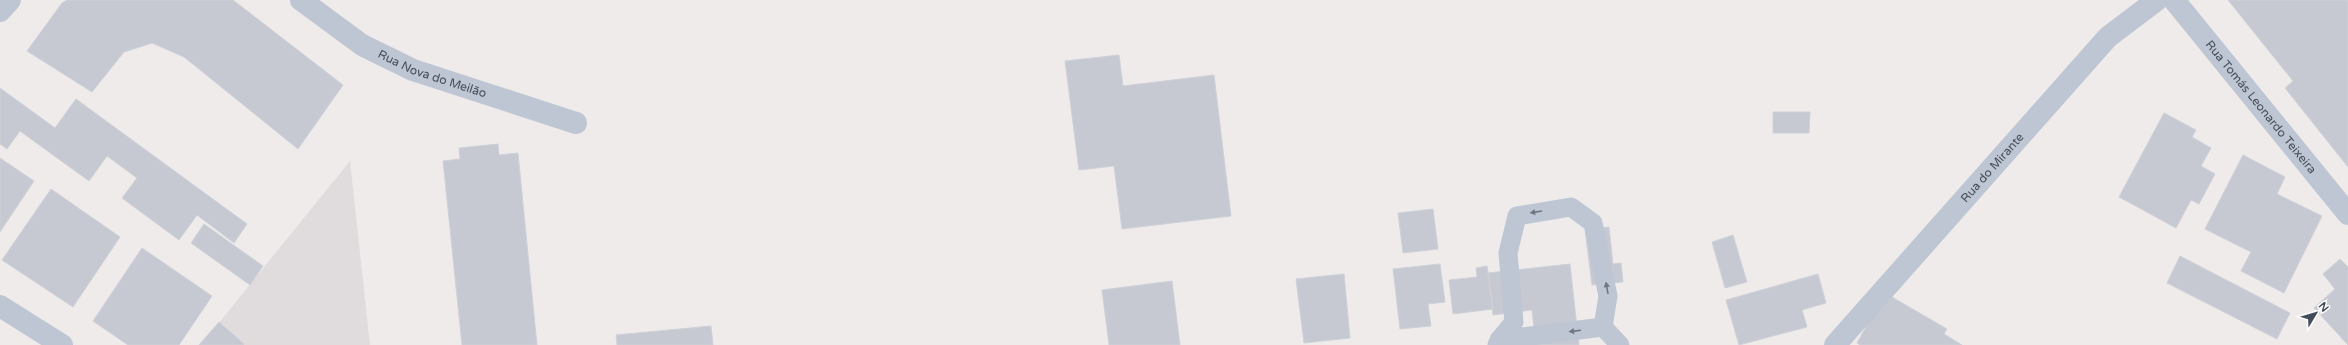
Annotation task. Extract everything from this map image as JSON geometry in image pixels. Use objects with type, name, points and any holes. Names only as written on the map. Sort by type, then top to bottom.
[{"type":"street","points":[[0,11],[10,0]]},
{"type":"street","name":"Rua Nova do Meilão","points":[[301,0],[362,45],[414,70],[576,123]]},
{"type":"street","name":"Rua do Mirante","points":[[1835,345],[2108,37],[2158,0]]},
{"type":"street","name":"Rua Tomás Leonardo Teixeira","points":[[2174,0],[2348,214]]},
{"type":"street","points":[[0,306],[62,345]]},
{"type":"lane","points":[[1498,343],[1514,322],[1508,253],[1517,216],[1571,207],[1593,224],[1608,296],[1603,327]]},
{"type":"lane","points":[[1498,343],[1603,327]]},
{"type":"lane","points":[[1603,327],[1620,345]]},
{"type":"shaded area","points":[[350,161],[370,345],[201,345]]},
{"type":"building","points":[[67,0],[233,0],[343,85],[298,149],[184,57],[152,43],[124,52],[92,92],[27,51],[62,3]]},
{"type":"building","points":[[2228,0],[2348,0],[2348,167],[2285,88],[2293,81]]},
{"type":"building","points":[[1119,55],[1123,86],[1214,75],[1231,216],[1122,229],[1114,166],[1079,170],[1065,61]]},
{"type":"building","points":[[0,88],[55,128],[76,99],[247,224],[234,243],[197,215],[179,240],[122,198],[137,178],[107,156],[89,181],[20,131],[7,149],[0,144]]},
{"type":"building","points":[[1773,112],[1810,112],[1809,133],[1773,133]]},
{"type":"building","points":[[2164,113],[2196,130],[2192,137],[2211,148],[2201,166],[2215,174],[2199,204],[2191,200],[2176,228],[2119,197]]},
{"type":"building","points":[[498,144],[499,155],[518,153],[537,345],[462,345],[443,161],[460,159],[459,148]]},
{"type":"building","points":[[2243,155],[2285,177],[2277,194],[2322,216],[2284,293],[2241,271],[2251,252],[2205,229]]},
{"type":"building","points":[[0,158],[34,181],[0,232]]},
{"type":"building","points":[[51,189],[120,237],[73,307],[2,260]]},
{"type":"building","points":[[1433,209],[1438,249],[1403,253],[1398,213]]},
{"type":"building","points":[[204,224],[263,266],[250,285],[191,243]]},
{"type":"building","points":[[1609,227],[1613,264],[1621,263],[1623,282],[1592,285],[1585,230]]},
{"type":"building","points":[[1733,235],[1747,282],[1725,288],[1712,242]]},
{"type":"building","points":[[142,248],[212,296],[179,345],[128,345],[93,321]]},
{"type":"building","points":[[2180,256],[2290,313],[2277,339],[2167,283]]},
{"type":"building","points":[[2340,259],[2348,267],[2348,345],[2314,308],[2335,289],[2323,274]]},
{"type":"building","points":[[1440,264],[1445,302],[1428,304],[1431,326],[1400,329],[1393,269]]},
{"type":"building","points":[[1570,264],[1579,345],[1536,345],[1532,310],[1493,315],[1488,273]]},
{"type":"building","points":[[1487,266],[1493,309],[1453,314],[1449,280],[1477,277],[1476,268]]},
{"type":"building","points":[[1344,274],[1350,338],[1304,343],[1296,279]]},
{"type":"building","points":[[1818,274],[1826,303],[1802,310],[1807,327],[1739,345],[1726,300]]},
{"type":"building","points":[[1172,281],[1180,345],[1109,345],[1102,290]]},
{"type":"building","points":[[1885,293],[1947,329],[1944,334],[1962,345],[1860,345],[1857,343]]},
{"type":"building","points":[[219,322],[244,344],[199,345]]},
{"type":"building","points":[[711,326],[713,345],[617,345],[616,335]]}]
